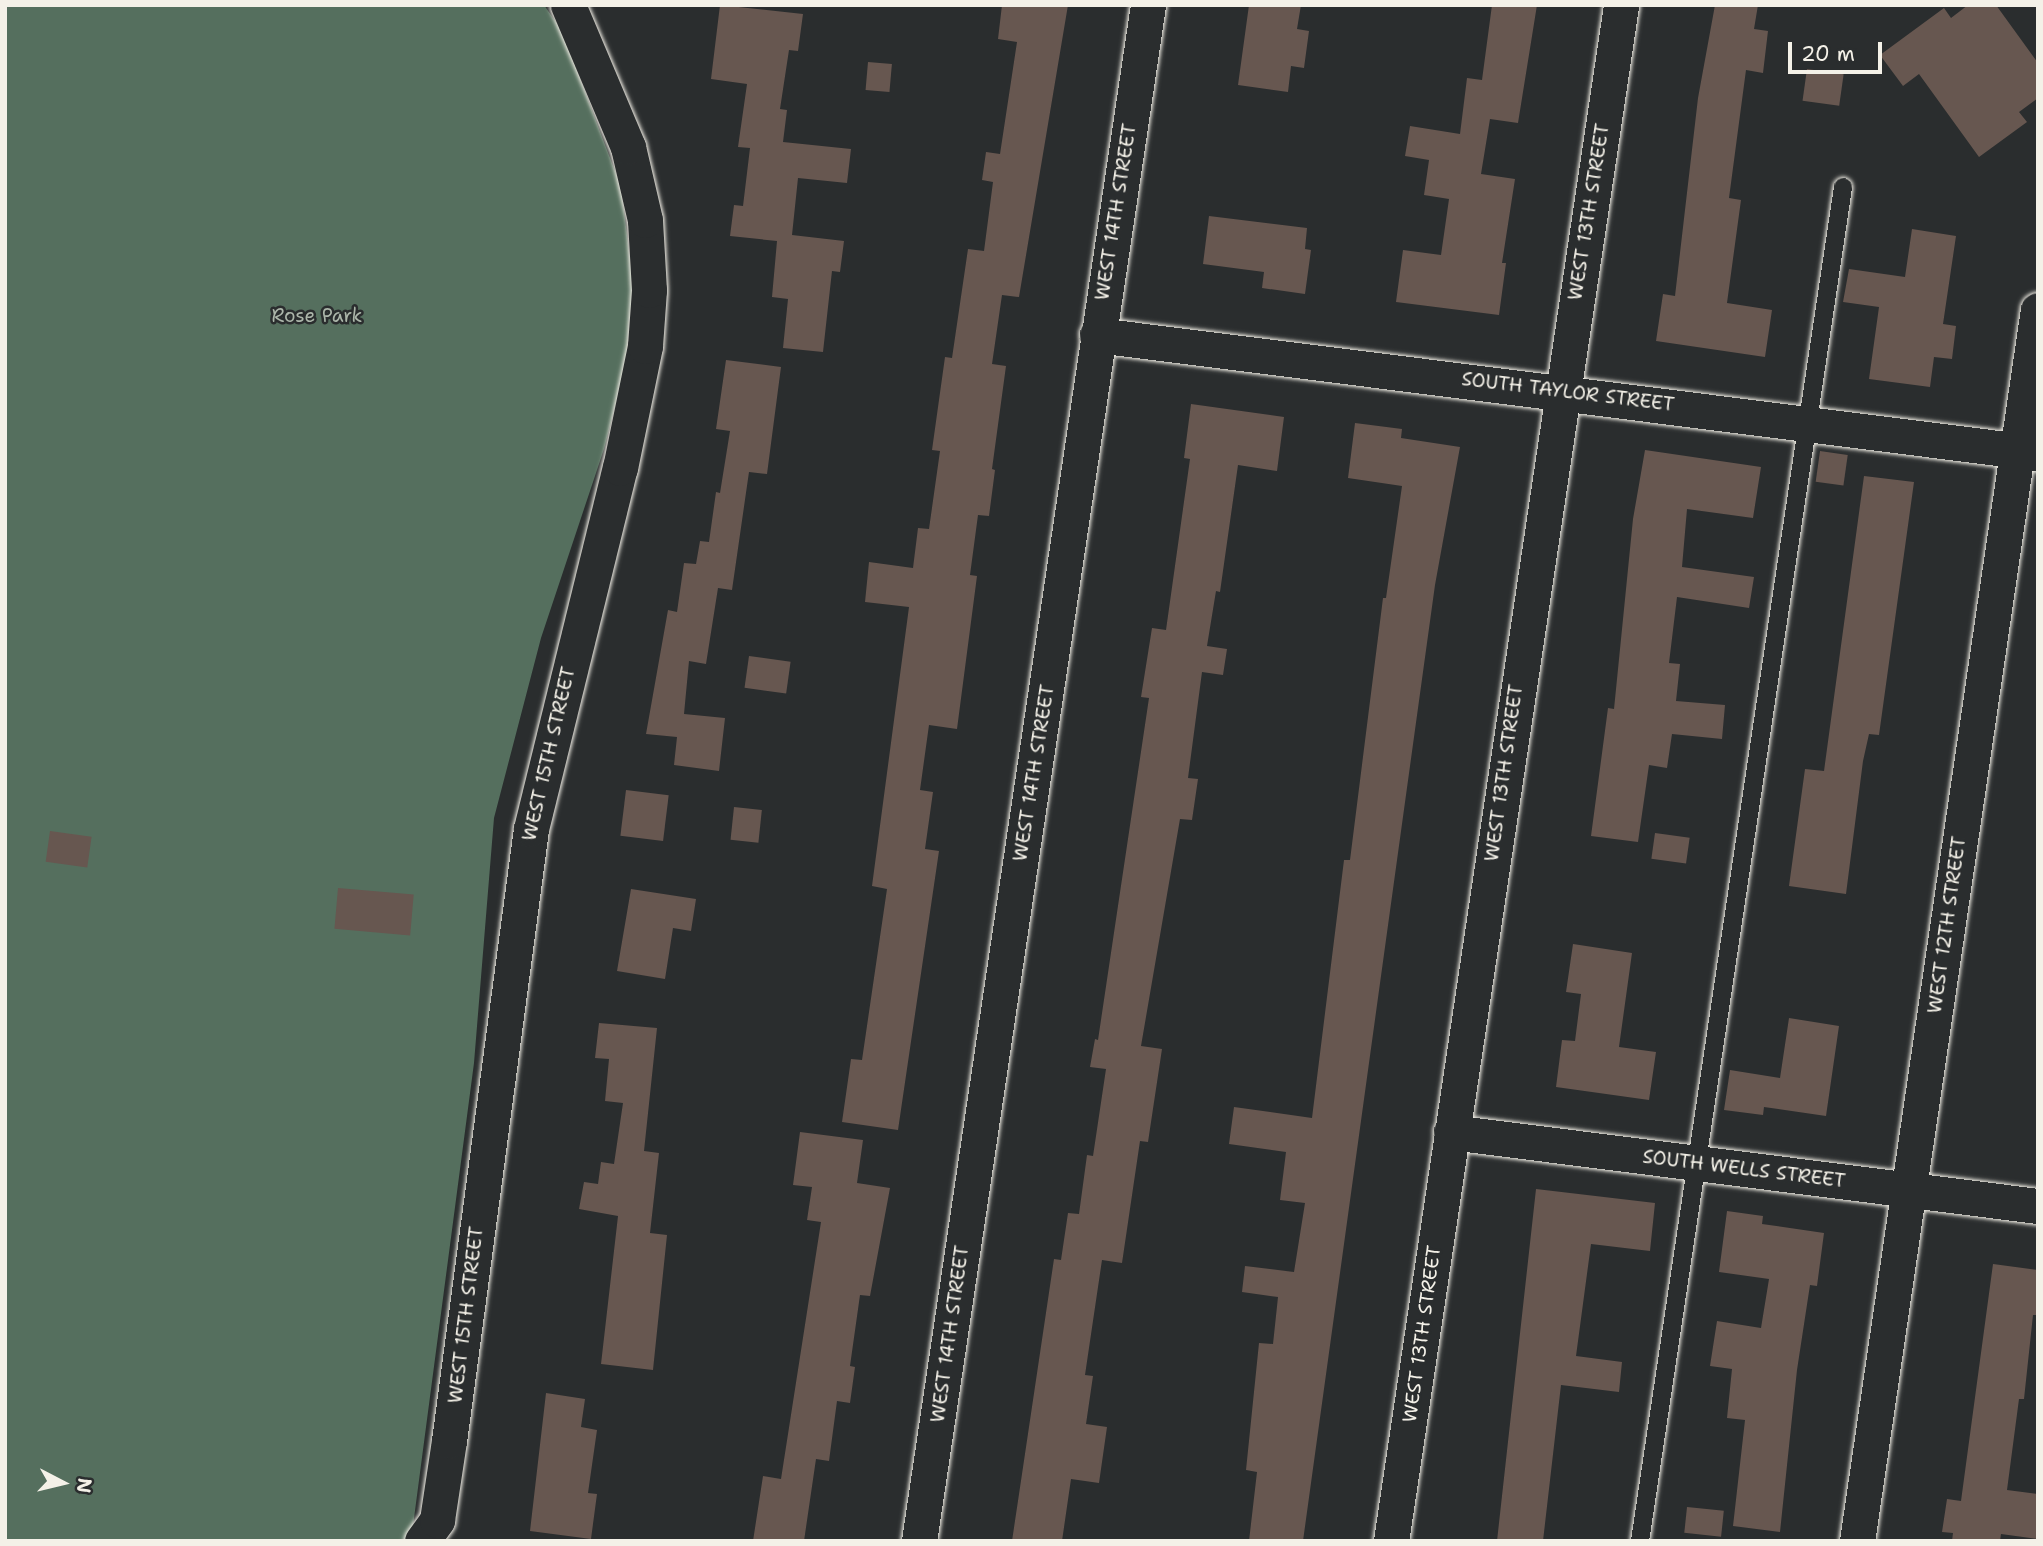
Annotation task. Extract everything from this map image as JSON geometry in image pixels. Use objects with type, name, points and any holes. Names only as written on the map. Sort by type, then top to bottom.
[{"type":"street","name":"WEST 15TH STREET","points":[[430,1534],[531,829],[621,468],[645,346],[649,290],[645,220],[628,147],[568,5]]},
{"type":"street","name":"WEST 14TH STREET","points":[[919,1541],[1148,5]]},
{"type":"street","name":"WEST 13TH STREET","points":[[1391,1541],[1561,391],[1621,5]]},
{"type":"street","name":"WEST 12TH STREET","points":[[1857,1541],[1908,1190],[2026,452],[2038,310]]},
{"type":"street","name":"SOUTH TAYLOR STREET","points":[[1097,335],[1561,391],[2026,452]]},
{"type":"street","name":"SOUTH WELLS STREET","points":[[1451,1132],[2038,1206]]},
{"type":"lane","points":[[1640,1541],[1843,187]]},
{"type":"green space","name":"Rose Park","points":[[5,5],[544,5],[562,31],[621,187],[633,283],[626,364],[604,449],[541,638],[494,818],[474,1063],[411,1541],[5,1541]]},
{"type":"building","points":[[720,5],[803,14],[798,51],[789,50],[780,109],[787,110],[783,142],[851,149],[847,183],[798,178],[792,235],[844,241],[840,272],[832,271],[823,352],[783,348],[788,299],[772,297],[777,241],[730,236],[734,205],[743,206],[750,148],[738,147],[747,84],[711,79]]},
{"type":"building","points":[[1002,5],[1068,5],[1019,297],[1002,295],[992,364],[1006,366],[992,469],[995,470],[989,516],[978,515],[970,575],[977,576],[957,729],[929,725],[920,790],[933,792],[925,849],[939,851],[898,1130],[842,1122],[851,1059],[862,1060],[887,889],[872,886],[909,607],[865,602],[869,562],[913,568],[918,528],[929,529],[940,451],[932,450],[945,357],[952,358],[968,249],[984,251],[993,182],[982,180],[986,152],[1000,154],[1017,42],[998,39]]},
{"type":"building","points":[[1249,5],[1301,5],[1297,29],[1309,31],[1304,68],[1291,66],[1288,92],[1238,85]]},
{"type":"building","points":[[1492,5],[1537,5],[1518,123],[1490,119],[1481,174],[1515,179],[1502,263],[1506,263],[1499,315],[1396,302],[1403,250],[1441,255],[1449,199],[1424,195],[1429,160],[1405,156],[1410,126],[1460,134],[1467,78],[1482,80]]},
{"type":"building","points":[[1715,5],[1758,5],[1754,29],[1768,31],[1763,73],[1746,70],[1729,198],[1741,200],[1727,303],[1772,310],[1765,357],[1656,341],[1663,294],[1675,296],[1698,98]]},
{"type":"building","points":[[1968,5],[1996,5],[2038,63],[2038,98],[2019,112],[2027,122],[1979,157],[1919,74],[1903,86],[1880,55],[1944,8],[1951,18]]},
{"type":"building","points":[[868,62],[892,64],[889,92],[866,90]]},
{"type":"building","points":[[1807,69],[1844,74],[1839,106],[1803,101]]},
{"type":"building","points":[[1209,216],[1307,228],[1305,249],[1311,250],[1305,294],[1262,288],[1264,272],[1203,264]]},
{"type":"building","points":[[1912,229],[1956,236],[1943,324],[1956,326],[1952,359],[1934,357],[1930,387],[1869,379],[1879,307],[1843,302],[1849,269],[1905,277]]},
{"type":"building","points":[[726,360],[781,367],[767,474],[749,472],[732,590],[718,588],[706,664],[689,661],[684,714],[725,718],[719,771],[674,765],[677,737],[646,734],[668,610],[677,612],[684,563],[696,564],[700,541],[709,542],[716,492],[720,493],[730,431],[716,429]]},
{"type":"building","points":[[1191,404],[1284,417],[1277,471],[1238,465],[1220,592],[1216,591],[1207,646],[1227,649],[1223,675],[1202,672],[1188,778],[1198,779],[1192,820],[1180,819],[1141,1046],[1162,1049],[1148,1142],[1140,1141],[1122,1263],[1102,1260],[1085,1375],[1093,1376],[1086,1424],[1107,1427],[1099,1483],[1071,1479],[1062,1541],[1012,1541],[1054,1259],[1061,1260],[1068,1213],[1079,1214],[1087,1155],[1093,1156],[1106,1069],[1090,1067],[1095,1039],[1098,1040],[1149,698],[1141,697],[1152,628],[1166,630],[1190,459],[1184,458]]},
{"type":"building","points":[[1355,423],[1402,429],[1401,438],[1460,447],[1435,585],[1303,1541],[1249,1541],[1257,1472],[1246,1470],[1259,1343],[1273,1344],[1278,1297],[1242,1292],[1245,1266],[1294,1272],[1305,1203],[1280,1200],[1286,1152],[1229,1144],[1234,1107],[1312,1118],[1344,860],[1350,860],[1383,598],[1386,598],[1402,486],[1348,478]]},
{"type":"building","points":[[1645,450],[1761,467],[1753,518],[1687,509],[1682,567],[1754,577],[1749,608],[1677,597],[1669,663],[1680,664],[1676,701],[1725,705],[1722,739],[1672,734],[1667,768],[1649,765],[1638,842],[1591,836],[1608,708],[1614,709],[1633,519]]},
{"type":"building","points":[[1820,451],[1848,455],[1843,486],[1816,482]]},
{"type":"building","points":[[1864,476],[1914,482],[1879,735],[1869,734],[1863,761],[1846,894],[1789,886],[1805,769],[1824,771]]},
{"type":"building","points":[[749,656],[791,662],[786,694],[745,688]]},
{"type":"building","points":[[626,790],[669,795],[663,841],[620,836]]},
{"type":"building","points":[[734,807],[762,810],[758,843],[731,840]]},
{"type":"building","points":[[50,831],[92,837],[87,868],[46,862]]},
{"type":"building","points":[[1655,833],[1690,838],[1686,864],[1651,859]]},
{"type":"building","points":[[338,888],[414,895],[410,935],[334,929]]},
{"type":"building","points":[[631,889],[696,899],[691,931],[673,928],[665,979],[617,971]]},
{"type":"building","points":[[1573,944],[1632,953],[1619,1047],[1656,1052],[1649,1100],[1556,1087],[1562,1040],[1575,1041],[1581,994],[1566,992]]},
{"type":"building","points":[[1789,1018],[1839,1026],[1826,1116],[1764,1107],[1763,1115],[1724,1110],[1730,1070],[1780,1078]]},
{"type":"building","points":[[599,1023],[657,1028],[644,1151],[659,1153],[650,1233],[667,1235],[653,1370],[601,1364],[618,1216],[579,1209],[584,1182],[598,1184],[601,1162],[614,1164],[623,1103],[605,1101],[609,1059],[595,1058]]},
{"type":"building","points":[[800,1132],[863,1140],[857,1183],[890,1188],[870,1296],[860,1295],[850,1366],[855,1367],[850,1403],[837,1401],[829,1461],[816,1459],[804,1541],[753,1541],[763,1476],[781,1479],[821,1222],[807,1220],[812,1187],[793,1185]]},
{"type":"building","points":[[1536,1189],[1655,1203],[1650,1251],[1591,1244],[1576,1356],[1622,1362],[1619,1392],[1561,1385],[1543,1541],[1497,1541]]},
{"type":"building","points":[[1727,1211],[1763,1216],[1762,1224],[1824,1233],[1817,1286],[1810,1285],[1797,1370],[1780,1532],[1733,1526],[1745,1420],[1727,1418],[1732,1369],[1710,1366],[1717,1321],[1761,1328],[1769,1279],[1719,1272]]},
{"type":"building","points":[[1993,1264],[2038,1270],[2038,1315],[2033,1315],[2024,1399],[2019,1399],[2007,1490],[2038,1494],[2038,1539],[2001,1534],[2000,1541],[1952,1541],[1953,1533],[1942,1532],[1947,1499],[1961,1501]]},
{"type":"building","points":[[546,1393],[585,1399],[581,1427],[597,1430],[588,1493],[597,1494],[591,1539],[530,1531]]},
{"type":"building","points":[[1687,1507],[1724,1511],[1721,1537],[1684,1533]]}]
